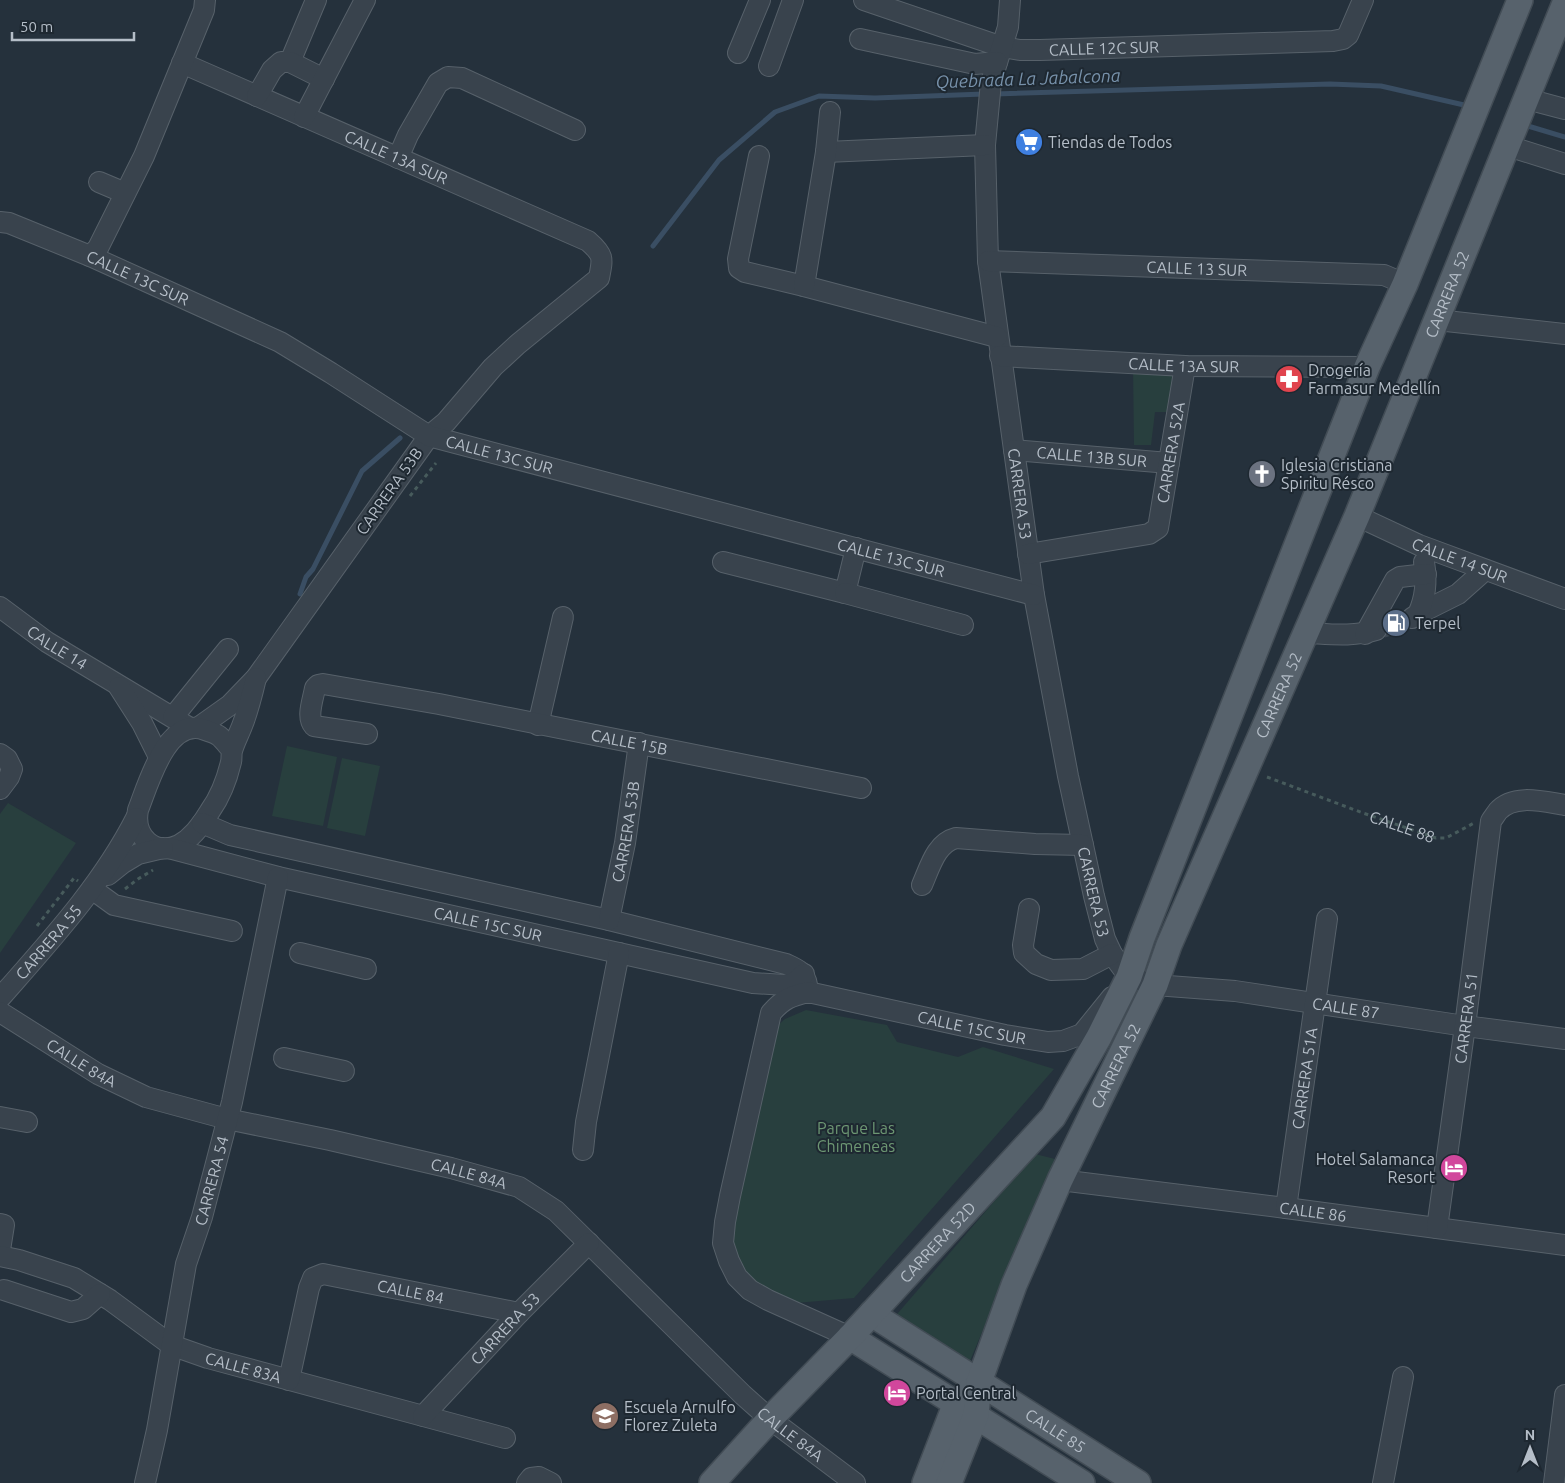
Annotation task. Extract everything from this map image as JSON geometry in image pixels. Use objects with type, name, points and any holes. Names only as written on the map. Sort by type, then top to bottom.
[{"type":"main road","points":[[1129,977],[1142,938],[1367,367],[1405,284],[1520,0]]},
{"type":"main road","name":"CARRERA 52","points":[[924,1483],[979,1382],[1014,1286],[1060,1180],[1155,985],[1169,945],[1357,516],[1565,3]]},
{"type":"main road","name":"CARRERA 52D","points":[[712,1483],[1053,1117],[1099,1036],[1129,977]]},
{"type":"main road","name":"CALLE 85","points":[[872,1313],[1138,1483]]},
{"type":"main road","name":"CALLE 85","points":[[850,1337],[1079,1482]]},
{"type":"main road","name":"CARRERA 52","points":[[949,1483],[966,1409]]},
{"type":"street","points":[[90,256],[98,248],[144,156],[204,10],[205,0]]},
{"type":"street","points":[[290,62],[316,0]]},
{"type":"street","points":[[304,117],[365,0]]},
{"type":"street","points":[[738,53],[760,0]]},
{"type":"street","points":[[769,66],[793,0]]},
{"type":"street","name":"CALLE 12C SUR","points":[[864,0],[921,19],[999,54],[1020,50],[1343,39],[1348,35],[1364,0]]},
{"type":"street","name":"CARRERA 53","points":[[1010,0],[1008,27],[991,82],[985,145],[988,261],[1034,595],[1083,845],[1105,939],[1112,954],[1129,977]]},
{"type":"street","points":[[916,51],[921,19]]},
{"type":"street","points":[[860,39],[974,64],[999,54]]},
{"type":"street","points":[[257,96],[272,70],[281,62],[290,62],[324,79]]},
{"type":"street","name":"CALLE 13A SUR","points":[[182,63],[588,241],[597,249],[603,260]]},
{"type":"street","points":[[398,158],[408,135],[438,83],[448,78],[462,78],[575,130]]},
{"type":"street","points":[[1527,99],[1565,109]]},
{"type":"street","points":[[804,286],[826,152],[830,112]]},
{"type":"street","points":[[826,152],[985,145]]},
{"type":"street","points":[[1508,146],[1565,164]]},
{"type":"street","name":"CALLE 13A SUR","points":[[758,156],[738,259],[739,268],[745,272],[804,286],[999,347],[1185,366],[1367,367]]},
{"type":"street","points":[[100,182],[125,193]]},
{"type":"street","name":"CALLE 13C SUR","points":[[0,222],[9,223],[90,256],[280,342],[332,372],[429,436],[1034,595]]},
{"type":"street","name":"CARRERA 53B","points":[[159,757],[172,739],[195,728],[230,705],[256,678],[429,436],[446,422],[493,367],[518,344],[599,278],[603,260]]},
{"type":"street","name":"CALLE 13 SUR","points":[[988,261],[1384,275],[1405,284]]},
{"type":"street","points":[[1438,320],[1565,334]]},
{"type":"street","name":"CARRERA 52A","points":[[1028,554],[1149,534],[1158,528],[1185,366]]},
{"type":"street","name":"CALLE 13B SUR","points":[[1014,450],[1169,463]]},
{"type":"street","name":"CALLE 14 SUR","points":[[1357,516],[1419,545],[1565,597]]},
{"type":"street","points":[[1419,545],[1426,574],[1424,599],[1414,616],[1458,594],[1485,570]]},
{"type":"street","points":[[845,593],[856,548]]},
{"type":"street","points":[[724,562],[963,625]]},
{"type":"street","points":[[1306,633],[1346,636],[1373,631],[1394,580],[1426,574]]},
{"type":"street","name":"CALLE 14","points":[[0,607],[47,642],[116,683]]},
{"type":"street","points":[[538,725],[563,617]]},
{"type":"street","points":[[172,717],[228,649]]},
{"type":"street","name":"CARRERA 53B","points":[[166,848],[179,845],[189,837],[211,810],[228,774],[232,750],[247,714],[256,678]]},
{"type":"street","points":[[116,683],[172,717],[195,728],[216,734],[232,750]]},
{"type":"street","points":[[116,683],[142,723],[159,757]]},
{"type":"street","name":"CALLE 15B","points":[[367,734],[314,726],[310,722],[310,715],[315,688],[322,684],[439,704],[861,788]]},
{"type":"street","name":"CARRERA 53B","points":[[609,920],[625,843],[639,743]]},
{"type":"street","name":"CARRERA 55","points":[[0,998],[93,887],[123,844],[136,818],[159,757]]},
{"type":"street","points":[[0,789],[9,777],[6,761]]},
{"type":"street","points":[[1499,809],[1524,800],[1565,805]]},
{"type":"street","name":"CARRERA 51","points":[[1437,1228],[1491,821],[1499,809]]},
{"type":"street","points":[[136,818],[137,828],[143,838],[152,845],[166,848]]},
{"type":"street","name":"CALLE 15C SUR","points":[[202,823],[230,835],[609,920],[786,964],[797,969],[806,983]]},
{"type":"street","points":[[922,884],[940,847],[948,840],[956,838],[1035,844],[1083,845]]},
{"type":"street","name":"CALLE 15C SUR","points":[[166,848],[278,877],[753,983],[785,986],[806,983],[1006,1035],[1048,1042],[1063,1041],[1082,1034],[1129,977]]},
{"type":"street","name":"CARRERA 55","points":[[93,887],[123,863],[138,854],[166,848]]},
{"type":"street","name":"CARRERA 54","points":[[145,1483],[157,1430],[186,1264],[202,1217],[227,1119],[278,877]]},
{"type":"street","points":[[93,887],[114,905],[232,931]]},
{"type":"street","points":[[1029,909],[1023,945],[1024,953],[1036,964],[1051,970],[1084,969],[1112,954]]},
{"type":"street","name":"CARRERA 51A","points":[[1286,1208],[1327,919]]},
{"type":"street","points":[[300,953],[366,969]]},
{"type":"street","points":[[583,1150],[586,1122],[619,953]]},
{"type":"street","name":"CALLE 87","points":[[1129,977],[1155,985],[1235,991],[1465,1026],[1565,1039]]},
{"type":"street","points":[[753,983],[769,1000],[771,1013],[730,1196],[723,1242],[737,1277],[750,1290],[776,1304],[850,1337]]},
{"type":"street","points":[[771,1013],[780,1003],[806,983]]},
{"type":"street","name":"CALLE 84A","points":[[0,1012],[98,1074],[146,1097],[227,1119],[312,1136],[451,1168],[519,1188],[556,1211],[743,1395],[770,1419],[855,1483]]},
{"type":"street","points":[[284,1058],[344,1071]]},
{"type":"street","points":[[0,1117],[27,1122]]},
{"type":"street","name":"CALLE 86","points":[[1060,1180],[1565,1245]]},
{"type":"street","points":[[0,1250],[9,1226]]},
{"type":"street","name":"CARRERA 53","points":[[423,1416],[519,1313],[589,1242]]},
{"type":"street","name":"CALLE 83A","points":[[0,1256],[74,1278],[172,1345],[208,1358],[505,1438]]},
{"type":"street","name":"CALLE 84","points":[[289,1380],[309,1288],[313,1278],[323,1274],[519,1313]]},
{"type":"street","points":[[4,1290],[71,1312],[83,1309],[100,1294]]},
{"type":"street","points":[[1384,1483],[1403,1377]]},
{"type":"street","points":[[1554,1483],[1565,1403]]},
{"type":"street","points":[[527,1483],[531,1478],[539,1476],[550,1483]]},
{"type":"path","points":[[409,497],[436,463]]},
{"type":"path","name":"CALLE 88","points":[[1267,777],[1436,838],[1446,838],[1499,809]]},
{"type":"green space","points":[[1133,366],[1177,367],[1168,412],[1155,412],[1151,445],[1134,445]]},
{"type":"green space","points":[[287,746],[337,757],[323,826],[272,816]]},
{"type":"green space","points":[[342,758],[380,766],[365,836],[327,828]]},
{"type":"green space","points":[[8,803],[76,843],[0,953],[0,814]]},
{"type":"green space","name":"Parque Las Chimeneas","points":[[806,1010],[887,1025],[897,1042],[958,1057],[983,1047],[1054,1069],[854,1298],[784,1304],[747,1280],[731,1238],[770,1032],[785,1019]]},
{"type":"green space","points":[[1035,1154],[1055,1159],[967,1368],[892,1320]]},
{"type":"waterway","name":"Quebrada La Jabalcona","points":[[995,94],[1330,84],[1381,86],[1464,105]]},
{"type":"waterway","name":"Quebrada La Jabalcona","points":[[653,246],[719,160],[775,112],[819,96],[875,98],[984,94]]},
{"type":"waterway","name":"Quebrada La Jabalcona","points":[[1528,126],[1565,137]]},
{"type":"waterway","name":"Quebrada La Jabalcona","points":[[300,594],[306,577],[313,569],[362,471],[400,438]]},
{"type":"tunnel","points":[[1382,628],[1411,618]]},
{"type":"place","name":"Tiendas de Todos","points":[[1029,142]]},
{"type":"place","name":"Drogería Farmasur Medellín","points":[[1289,379]]},
{"type":"place","name":"Iglesia Cristiana Spiritu Résco","points":[[1262,474]]},
{"type":"place","name":"Terpel","points":[[1396,623]]},
{"type":"place","name":"Hotel Salamanca Resort","points":[[1454,1168]]},
{"type":"place","name":"Portal Central","points":[[897,1393]]},
{"type":"place","name":"Escuela Arnulfo Florez Zuleta","points":[[605,1416]]}]
